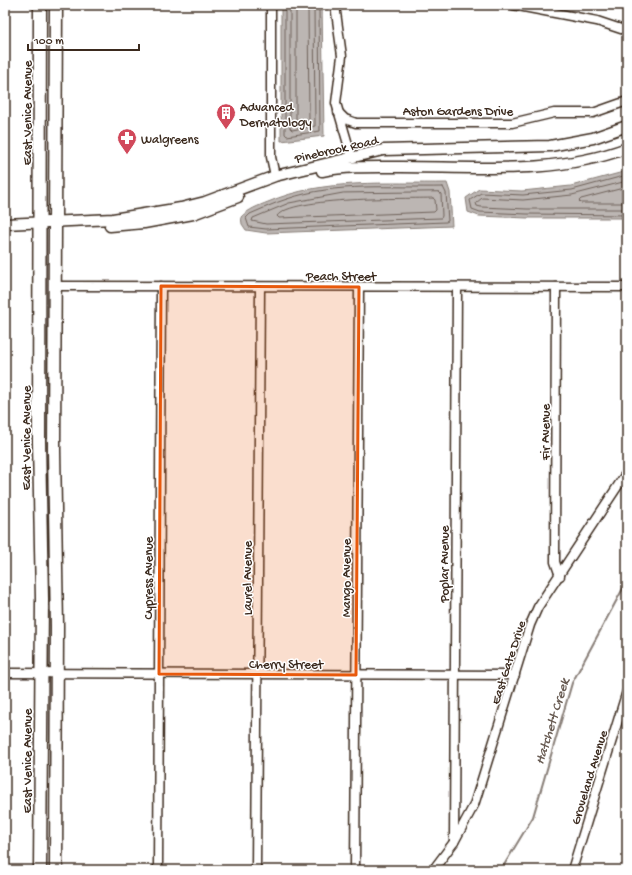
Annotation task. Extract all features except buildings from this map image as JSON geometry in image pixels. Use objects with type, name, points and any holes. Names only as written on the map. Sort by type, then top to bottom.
[{"type":"main road","name":"East Venice Avenue","points":[[40,5],[39,448],[42,599],[40,870]]},
{"type":"main road","points":[[53,5],[55,69],[54,286],[57,675],[56,870]]},
{"type":"street","points":[[271,5],[271,163],[275,176]]},
{"type":"street","points":[[335,5],[342,52],[336,100],[338,112],[346,134],[352,158]]},
{"type":"street","points":[[513,5],[597,21],[627,31]]},
{"type":"street","name":"Aston Gardens Drive","points":[[356,123],[512,123],[554,113],[593,113],[627,101]]},
{"type":"street","points":[[338,112],[345,119],[356,123],[346,134]]},
{"type":"street","name":"Pinebrook Road","points":[[144,219],[204,202],[275,176],[352,158],[375,151],[395,149],[550,146],[593,138],[627,126]]},
{"type":"street","name":"Pinebrook Road","points":[[5,224],[55,222],[74,226],[193,214],[273,184],[330,169],[363,167],[545,166],[587,160],[627,148]]},
{"type":"street","name":"Peach Street","points":[[54,286],[627,287]]},
{"type":"street","name":"Cypress Avenue","points":[[158,870],[161,286]]},
{"type":"street","name":"Laurel Avenue","points":[[256,870],[260,287]]},
{"type":"street","name":"Mango Avenue","points":[[355,870],[359,287]]},
{"type":"street","name":"Poplar Avenue","points":[[454,842],[457,287]]},
{"type":"street","name":"Fir Avenue","points":[[556,287],[555,562],[560,576]]},
{"type":"street","name":"East Gate Drive","points":[[433,870],[454,842],[479,792],[534,616],[627,472]]},
{"type":"street","name":"Cherry Street","points":[[5,673],[57,675],[515,675]]},
{"type":"street","name":"Groveland Avenue","points":[[572,870],[627,691]]},
{"type":"highlighted area","points":[[161,286],[359,287],[356,675],[159,674]]},
{"type":"water","points":[[281,5],[322,5],[324,136],[281,141]]},
{"type":"water","points":[[627,171],[627,218],[527,218],[479,216],[468,212],[466,198],[479,189],[522,191],[571,186]]},
{"type":"water","points":[[447,183],[450,192],[452,226],[266,233],[246,230],[242,224],[241,217],[254,208],[289,194],[311,189],[356,184]]},
{"type":"waterway","name":"Hatchett Creek","points":[[501,870],[533,817],[572,683],[627,581]]},
{"type":"place","name":"Advanced Dermatology","points":[[226,130]]},
{"type":"place","name":"Walgreens","points":[[127,155]]}]
